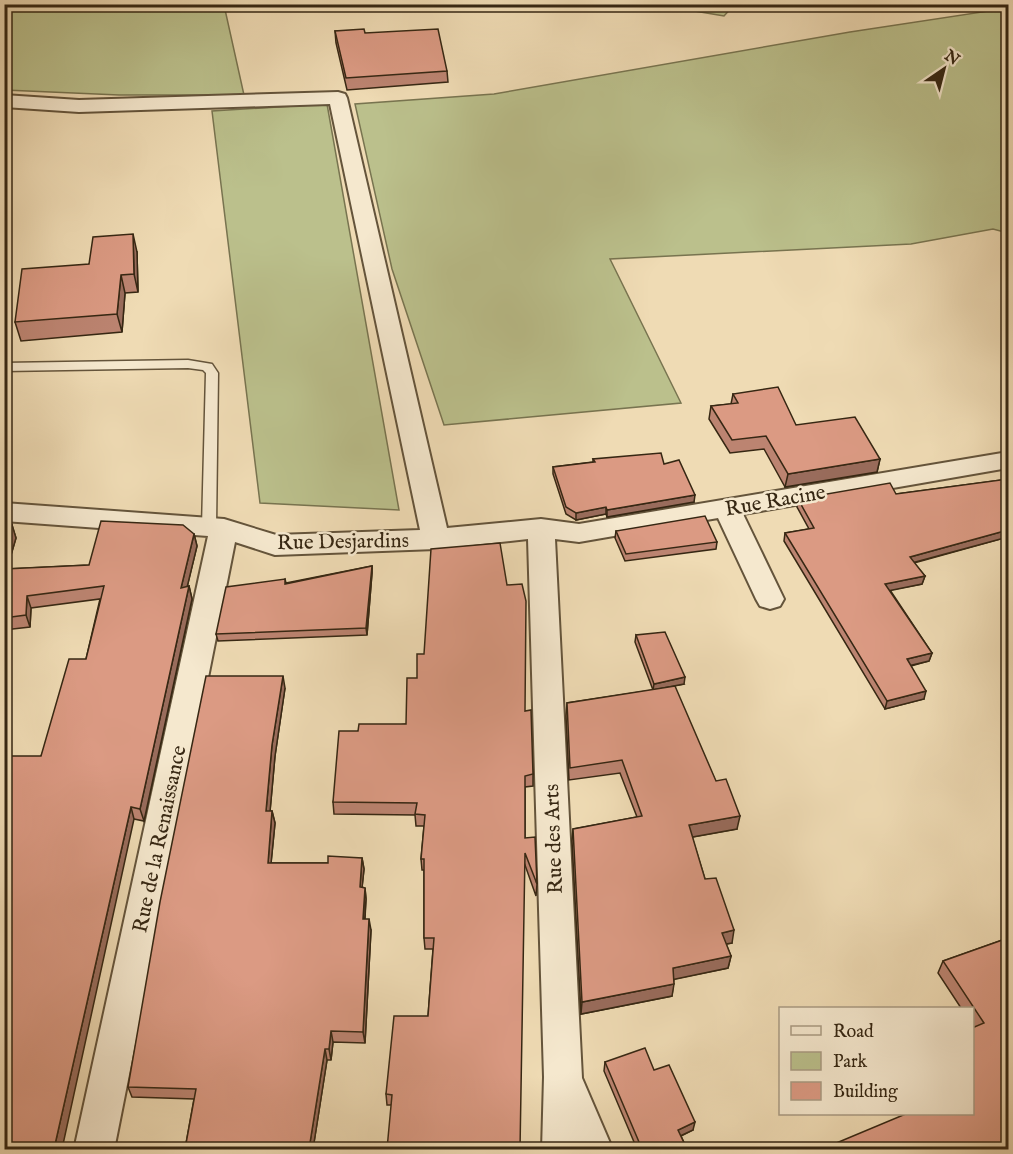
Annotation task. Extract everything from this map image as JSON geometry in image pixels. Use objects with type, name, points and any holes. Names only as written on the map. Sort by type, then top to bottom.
[{"type":"street","points":[[4,101],[79,106],[338,98],[436,539]]},
{"type":"street","name":"Rue Racine","points":[[541,528],[579,532],[727,509],[1008,460]]},
{"type":"street","points":[[727,509],[770,599]]},
{"type":"street","name":"Rue Desjardins","points":[[4,512],[217,527],[275,545],[436,539],[541,528]]},
{"type":"street","name":"Rue de la Renaissance","points":[[94,1149],[217,527]]},
{"type":"street","name":"Rue des Arts","points":[[541,528],[563,1077],[562,1149]]},
{"type":"street","points":[[563,1077],[593,1149]]},
{"type":"lane","points":[[4,367],[188,364],[207,367],[212,373],[217,527]]},
{"type":"green space","points":[[659,4],[735,4],[724,16],[659,5]]},
{"type":"green space","points":[[4,5],[224,5],[244,95],[119,95],[5,90]]},
{"type":"green space","points":[[1008,8],[1008,233],[993,229],[911,244],[610,259],[681,403],[444,425],[392,269],[355,104],[494,94],[850,32]]},
{"type":"green space","points":[[327,104],[399,510],[260,503],[212,111]]},
{"type":"building","points":[[364,29],[365,33],[438,29],[447,71],[346,78],[335,31]]},
{"type":"building","points":[[133,234],[134,274],[121,275],[117,314],[15,322],[22,269],[89,264],[93,237]]},
{"type":"building","points":[[778,387],[796,425],[855,417],[880,459],[788,474],[766,436],[732,440],[711,406],[738,403],[733,394]]},
{"type":"building","points":[[661,453],[664,464],[679,460],[695,495],[576,513],[566,507],[553,467],[595,462],[593,459]]},
{"type":"building","points":[[1008,479],[1008,530],[910,557],[925,576],[885,584],[932,653],[907,659],[926,691],[887,701],[785,533],[814,528],[798,499],[890,483],[896,494]]},
{"type":"building","points":[[705,516],[717,542],[626,554],[616,531]]},
{"type":"building","points":[[101,521],[183,525],[194,534],[181,588],[189,586],[140,809],[131,807],[54,1149],[4,1149],[4,756],[41,756],[69,659],[86,659],[104,586],[27,596],[26,615],[4,618],[4,569],[89,565]]},
{"type":"building","points":[[12,525],[4,551],[4,526]]},
{"type":"building","points":[[500,543],[507,585],[522,584],[526,601],[525,711],[531,710],[533,774],[525,776],[525,838],[535,837],[537,884],[525,853],[520,1149],[387,1149],[392,1095],[386,1094],[394,1016],[428,1016],[434,938],[424,938],[424,859],[421,859],[425,815],[415,814],[417,803],[333,802],[339,731],[358,731],[359,724],[406,724],[407,678],[417,678],[417,654],[424,654],[431,549]]},
{"type":"building","points":[[372,566],[366,628],[216,634],[226,587],[285,579],[285,584]]},
{"type":"building","points":[[665,632],[685,677],[654,684],[636,635]]},
{"type":"building","points":[[206,676],[283,676],[272,745],[266,811],[272,811],[268,863],[328,863],[328,856],[362,858],[360,887],[365,888],[363,919],[369,919],[363,1032],[331,1031],[329,1049],[325,1049],[309,1149],[185,1149],[196,1089],[128,1087],[160,902]]},
{"type":"building","points":[[675,686],[716,781],[726,779],[740,816],[689,825],[705,879],[716,878],[734,930],[722,933],[731,956],[673,968],[674,984],[582,1002],[573,829],[642,816],[622,760],[570,768],[567,703]]},
{"type":"building","points":[[1008,938],[1008,1149],[822,1149],[903,1115],[974,1115],[974,1027],[984,1023],[943,961]]},
{"type":"building","points":[[645,1048],[654,1070],[669,1065],[695,1122],[678,1130],[687,1149],[642,1149],[605,1062]]}]
